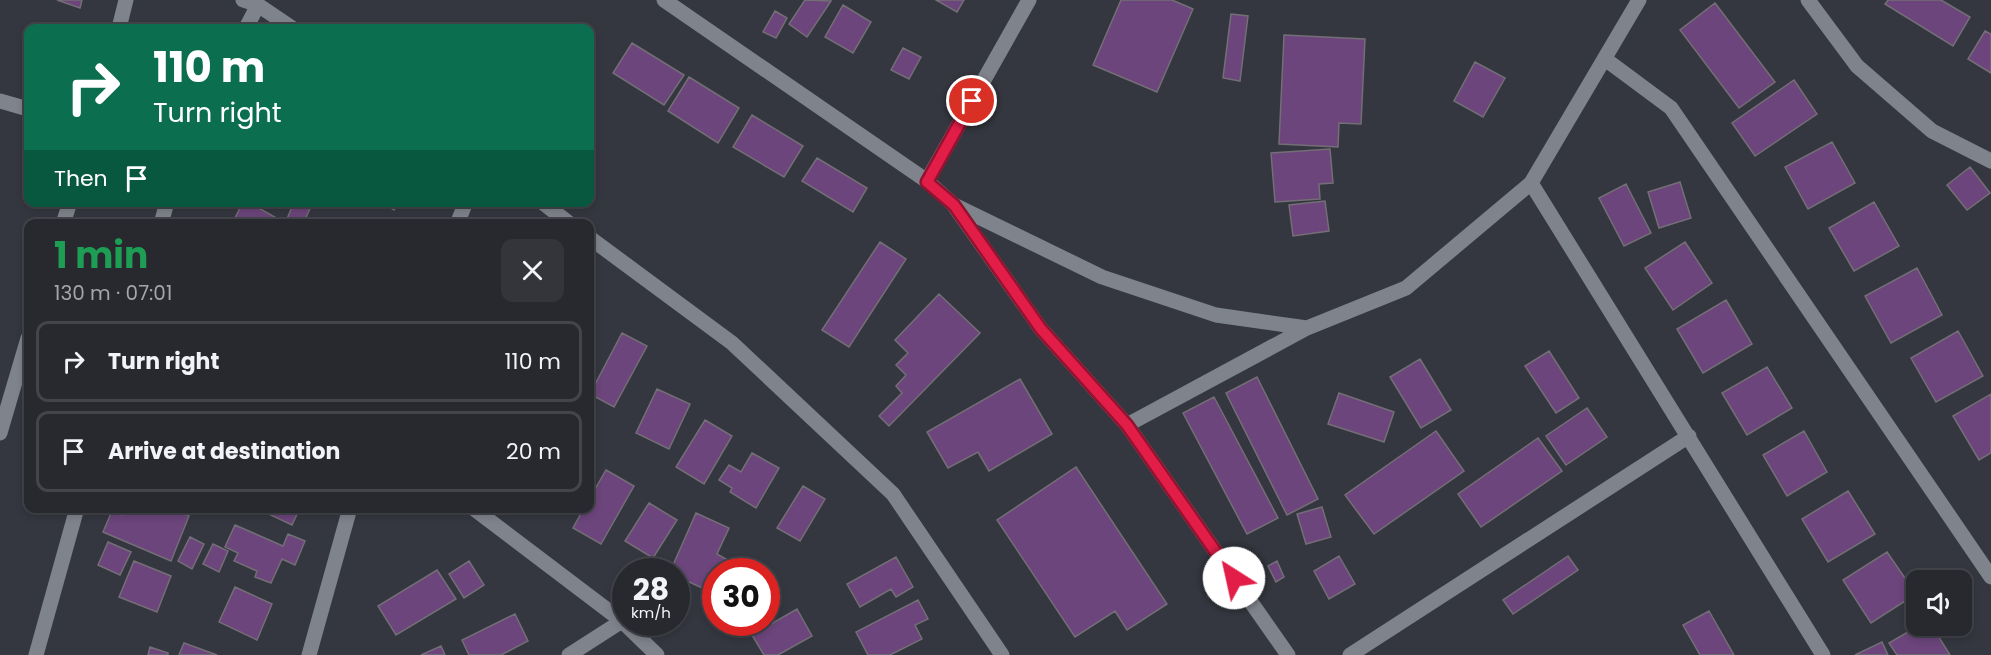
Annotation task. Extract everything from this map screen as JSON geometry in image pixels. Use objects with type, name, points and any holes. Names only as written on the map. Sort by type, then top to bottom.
[{"type":"street","points":[[120,24],[126,0]]},
{"type":"street","points":[[664,0],[927,182],[954,205],[1102,277],[1216,315],[1307,328]]},
{"type":"street","points":[[927,182],[1029,0]]},
{"type":"street","points":[[1127,425],[1307,328],[1406,288],[1531,183],[1639,0]]},
{"type":"street","points":[[1808,0],[1857,66],[1932,132],[1991,161]]},
{"type":"street","points":[[247,24],[250,3],[285,24]]},
{"type":"street","points":[[1605,59],[1671,108],[1991,577]]},
{"type":"street","points":[[0,101],[24,107]]},
{"type":"street","points":[[1531,183],[1823,655]]},
{"type":"street","points":[[954,205],[1041,329],[1127,425],[1288,655]]},
{"type":"street","points":[[548,207],[564,219]]},
{"type":"street","points":[[594,241],[732,343],[893,494],[1002,655]]},
{"type":"street","points":[[0,433],[24,352]]},
{"type":"street","points":[[1350,655],[1689,436]]},
{"type":"street","points":[[36,655],[76,513]]},
{"type":"street","points":[[309,655],[349,513]]},
{"type":"street","points":[[480,513],[612,613]]},
{"type":"street","points":[[569,655],[612,627]]},
{"type":"street","points":[[637,636],[657,655]]},
{"type":"building","points":[[57,0],[82,0],[80,8]]},
{"type":"building","points":[[805,0],[831,1],[807,37],[789,24]]},
{"type":"building","points":[[936,0],[964,0],[957,12]]},
{"type":"building","points":[[1121,0],[1172,0],[1193,9],[1157,92],[1093,65]]},
{"type":"building","points":[[1888,0],[1941,0],[1970,17],[1953,46],[1885,4]]},
{"type":"building","points":[[1715,3],[1775,82],[1739,108],[1680,30]]},
{"type":"building","points":[[843,5],[871,22],[853,53],[825,37]]},
{"type":"building","points":[[775,11],[787,18],[776,38],[763,32]]},
{"type":"building","points":[[1231,14],[1248,16],[1240,81],[1223,78]]},
{"type":"building","points":[[1985,31],[1991,34],[1991,73],[1968,59]]},
{"type":"building","points":[[1284,35],[1365,39],[1361,124],[1339,123],[1338,147],[1279,144]]},
{"type":"building","points":[[632,43],[684,75],[664,105],[613,73]]},
{"type":"building","points":[[903,48],[921,57],[909,79],[891,70]]},
{"type":"building","points":[[1475,62],[1505,78],[1483,117],[1454,101]]},
{"type":"building","points":[[689,77],[739,108],[718,143],[668,111]]},
{"type":"building","points":[[1794,80],[1817,114],[1755,156],[1732,123]]},
{"type":"building","points":[[752,115],[803,146],[784,177],[733,147]]},
{"type":"building","points":[[1832,142],[1855,183],[1808,209],[1785,167]]},
{"type":"building","points":[[1330,149],[1333,183],[1319,184],[1320,199],[1275,202],[1271,153]]},
{"type":"building","points":[[817,158],[867,188],[853,212],[802,181]]},
{"type":"building","points":[[1970,167],[1990,193],[1967,210],[1947,185]]},
{"type":"building","points":[[1680,182],[1691,218],[1659,228],[1648,192]]},
{"type":"building","points":[[1626,184],[1651,233],[1624,246],[1599,198]]},
{"type":"building","points":[[1325,201],[1329,231],[1293,236],[1289,205]]},
{"type":"building","points":[[1874,202],[1899,246],[1854,271],[1829,228]]},
{"type":"building","points":[[240,207],[257,207],[278,219],[234,219]]},
{"type":"building","points":[[292,207],[311,207],[305,219],[287,219]]},
{"type":"building","points":[[880,242],[906,259],[849,347],[822,330]]},
{"type":"building","points":[[1685,242],[1712,283],[1673,310],[1645,268]]},
{"type":"building","points":[[1917,268],[1942,315],[1891,343],[1865,296]]},
{"type":"building","points":[[939,294],[980,333],[889,426],[879,416],[902,393],[896,386],[906,375],[896,365],[908,353],[895,340]]},
{"type":"building","points":[[1726,300],[1752,344],[1703,373],[1677,329]]},
{"type":"building","points":[[1958,331],[1983,376],[1936,402],[1911,358]]},
{"type":"building","points":[[622,333],[647,346],[614,407],[594,396],[594,386]]},
{"type":"building","points":[[1549,351],[1579,398],[1556,413],[1525,366]]},
{"type":"building","points":[[1420,359],[1451,410],[1421,428],[1390,377]]},
{"type":"building","points":[[1767,367],[1792,408],[1747,435],[1722,393]]},
{"type":"building","points":[[1257,377],[1318,499],[1287,515],[1226,393]]},
{"type":"building","points":[[1020,379],[1052,434],[989,471],[978,452],[948,468],[927,432]]},
{"type":"building","points":[[657,389],[690,404],[669,449],[636,433]]},
{"type":"building","points":[[1339,393],[1394,412],[1384,442],[1328,424]]},
{"type":"building","points":[[1991,394],[1991,453],[1979,460],[1953,416]]},
{"type":"building","points":[[1214,397],[1278,518],[1247,534],[1183,413]]},
{"type":"building","points":[[1587,408],[1607,437],[1566,465],[1546,436]]},
{"type":"building","points":[[705,420],[732,436],[704,484],[676,467]]},
{"type":"building","points":[[1436,431],[1464,471],[1374,534],[1345,495]]},
{"type":"building","points":[[1804,431],[1827,472],[1787,496],[1763,455]]},
{"type":"building","points":[[1538,438],[1562,471],[1481,527],[1458,494]]},
{"type":"building","points":[[752,453],[779,468],[756,508],[730,492],[732,488],[719,480],[729,465],[741,472]]},
{"type":"building","points":[[1076,467],[1167,604],[1127,630],[1115,611],[1075,637],[997,520]]},
{"type":"building","points":[[606,470],[634,486],[601,544],[573,528],[581,513],[594,513],[594,491]]},
{"type":"building","points":[[803,486],[825,499],[800,541],[777,528]]},
{"type":"building","points":[[1848,491],[1875,534],[1828,562],[1802,519]]},
{"type":"building","points":[[649,503],[677,520],[653,558],[625,541]]},
{"type":"building","points":[[1322,507],[1331,537],[1306,544],[1297,514]]},
{"type":"building","points":[[111,513],[122,515],[123,513],[182,513],[189,516],[171,561],[103,532]]},
{"type":"building","points":[[267,513],[298,513],[292,525]]},
{"type":"building","points":[[696,513],[729,528],[717,554],[724,558],[702,558],[702,588],[690,582],[690,558],[676,558]]},
{"type":"building","points":[[235,525],[283,546],[288,534],[305,541],[295,565],[282,559],[271,583],[255,577],[257,571],[234,561],[238,553],[225,547]]},
{"type":"building","points":[[190,537],[204,544],[192,569],[178,561]]},
{"type":"building","points":[[108,542],[131,552],[120,575],[98,565]]},
{"type":"building","points":[[213,544],[228,551],[219,572],[203,564]]},
{"type":"building","points":[[1887,552],[1906,580],[1906,600],[1871,623],[1843,580]]},
{"type":"building","points":[[1339,556],[1355,584],[1329,599],[1314,571]]},
{"type":"building","points":[[1568,556],[1578,570],[1513,614],[1503,600]]},
{"type":"building","points":[[896,557],[913,587],[896,597],[891,589],[860,607],[847,584]]},
{"type":"building","points":[[134,561],[171,576],[157,612],[119,597]]},
{"type":"building","points":[[469,561],[484,585],[464,598],[449,574]]},
{"type":"building","points":[[1277,561],[1284,577],[1276,582],[1268,566]]},
{"type":"building","points":[[437,570],[456,599],[396,635],[378,606]]},
{"type":"building","points":[[235,587],[272,604],[257,640],[219,622]]},
{"type":"building","points":[[918,600],[928,619],[915,625],[922,639],[890,655],[868,655],[856,632]]},
{"type":"building","points":[[797,609],[812,636],[778,655],[764,655],[753,636],[780,636],[780,619]]},
{"type":"building","points":[[1709,611],[1734,655],[1700,655],[1683,625]]},
{"type":"building","points":[[515,614],[528,641],[501,655],[469,655],[462,640]]},
{"type":"building","points":[[1906,633],[1906,636],[1938,636],[1950,655],[1897,655],[1889,643]]},
{"type":"building","points":[[1882,642],[1888,655],[1855,655]]},
{"type":"building","points":[[184,643],[217,655],[179,655]]},
{"type":"building","points":[[441,646],[445,655],[421,655]]},
{"type":"building","points":[[150,647],[168,653],[168,655],[148,655]]},
{"type":"route","points":[[972,101],[927,182],[954,205],[1041,329],[1127,425],[1234,578]]}]
